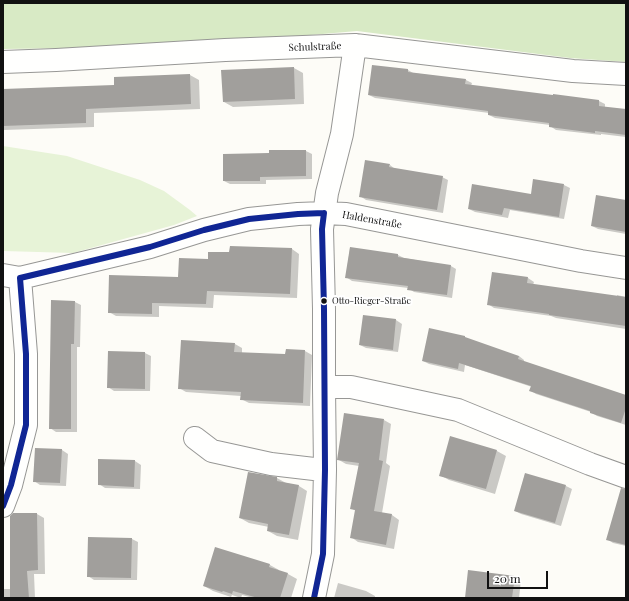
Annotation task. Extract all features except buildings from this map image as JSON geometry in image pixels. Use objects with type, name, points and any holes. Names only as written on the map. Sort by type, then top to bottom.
[{"type":"street","name":"Schulstraße","points":[[3,62],[225,50],[355,45],[573,71],[626,74]]},
{"type":"street","points":[[314,598],[323,554],[325,470],[322,229],[327,193],[342,134],[355,45]]},
{"type":"street","name":"Haldenstraße","points":[[12,276],[150,247],[204,230],[249,219],[324,213],[346,214],[582,261],[626,268]]},
{"type":"street","points":[[3,506],[7,485],[26,425],[26,354],[12,276]]},
{"type":"street","points":[[324,387],[351,387],[458,410],[590,464],[626,477]]},
{"type":"street","points":[[195,438],[212,451],[271,464],[314,470],[325,470]]},
{"type":"green space","points":[[3,3],[626,3],[626,62],[570,58],[357,31],[230,42],[77,48],[3,49]]},
{"type":"green space","points":[[3,146],[67,156],[140,180],[164,191],[197,216],[174,225],[73,253],[3,251]]},
{"type":"transit line","points":[[20,278],[150,247],[204,230],[249,219],[324,213]]},
{"type":"transit line","points":[[314,598],[323,554],[325,470],[322,229],[324,213]]},
{"type":"transit line","points":[[3,506],[11,485],[26,425],[26,354],[20,278]]},
{"type":"place","name":"Otto-Rieger-Straße","points":[[324,301]]}]
